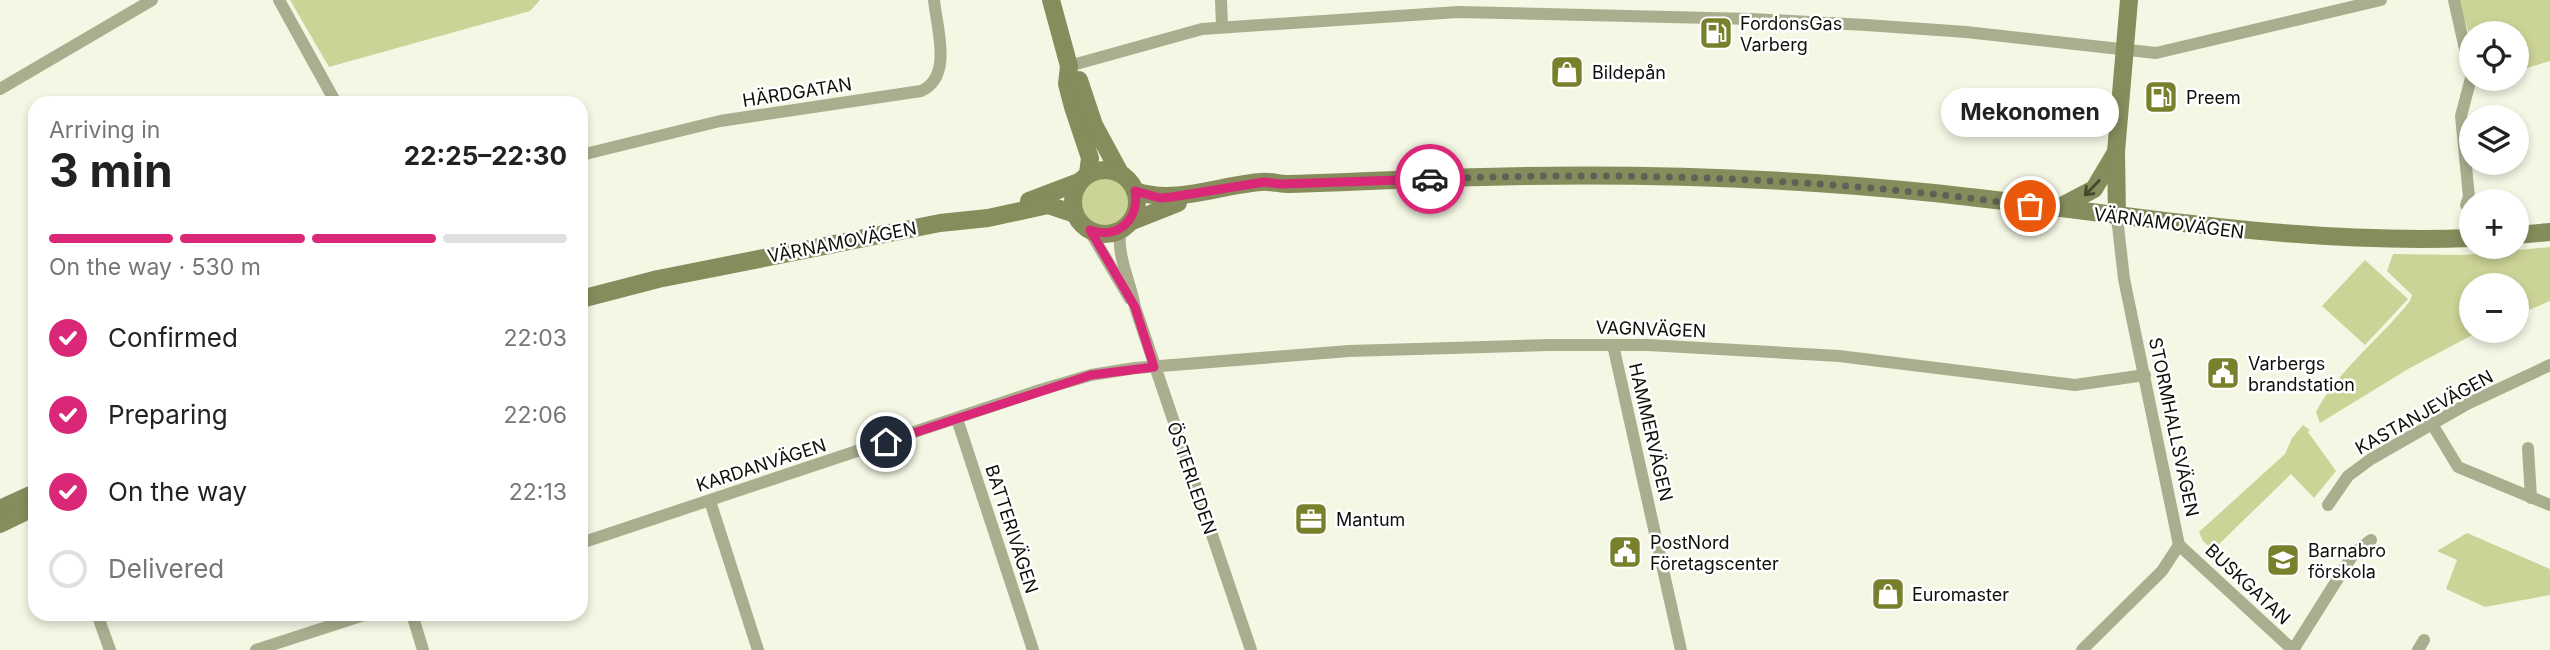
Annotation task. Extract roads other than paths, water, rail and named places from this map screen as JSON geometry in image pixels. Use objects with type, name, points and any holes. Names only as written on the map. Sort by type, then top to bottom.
[{"type":"main road","points":[[1051,0],[1069,66],[1067,84],[1090,158],[1084,178],[1073,198],[1075,214],[1090,230]]},
{"type":"main road","points":[[2117,217],[2116,152],[2129,0]]},
{"type":"main road","points":[[1069,66],[1078,77],[1094,125],[1120,173],[1135,191],[1136,207],[1125,225]]},
{"type":"main road","points":[[2055,209],[2094,189],[2116,152]]},
{"type":"main road","name":"VÄRNAMOVÄGEN","points":[[588,297],[658,279],[940,223],[1031,200],[1104,170],[1120,173]]},
{"type":"main road","name":"VÄRNAMOVÄGEN","points":[[1090,230],[1105,233],[1199,198],[1281,184],[1547,173],[1756,179],[1936,193],[2117,217],[2305,237],[2365,240],[2459,239]]},
{"type":"main road","name":"VÄRNAMOVÄGEN","points":[[1135,191],[1160,198],[1264,182],[1281,184]]},
{"type":"main road","name":"VÄRNAMOVÄGEN","points":[[940,223],[988,218],[1048,205],[1075,214]]},
{"type":"main road","points":[[2529,234],[2550,232]]},
{"type":"main road","name":"VÄRNAMOVÄGEN","points":[[588,305],[743,262]]},
{"type":"main road","points":[[0,509],[28,496]]},
{"type":"main road","points":[[0,524],[28,510]]},
{"type":"street","points":[[0,89],[152,0]]},
{"type":"street","points":[[279,0],[332,96]]},
{"type":"street","name":"HÄRDGATAN","points":[[588,153],[720,121],[921,91],[932,86],[940,70],[934,0]]},
{"type":"street","points":[[1221,0],[1222,27]]},
{"type":"street","points":[[1574,0],[1574,14]]},
{"type":"street","points":[[1069,66],[1202,29],[1458,12],[1866,25],[1966,32],[2156,53],[2381,0]]},
{"type":"street","points":[[2454,0],[2459,23]]},
{"type":"street","points":[[2467,91],[2461,116],[2468,189]]},
{"type":"street","name":"STORMHALLSVÄGEN","points":[[2082,650],[2162,571],[2179,545],[2124,279],[2117,217]]},
{"type":"street","name":"ÖSTERLEDEN","points":[[1125,225],[1119,255],[1131,283],[1135,307],[1154,367],[1251,650]]},
{"type":"street","name":"ÖSTERLEDEN","points":[[1090,230],[1135,307]]},
{"type":"street","name":"VAGNVÄGEN","points":[[1154,367],[1349,351],[1613,345],[1839,356],[2075,384],[2145,375]]},
{"type":"street","name":"HAMMERVÄGEN","points":[[1613,345],[1681,650]]},
{"type":"street","name":"KASTANJEVÄGEN","points":[[2328,505],[2348,475],[2432,424],[2550,365]]},
{"type":"street","name":"KARDANVÄGEN","points":[[588,541],[1091,375],[1154,367]]},
{"type":"street","name":"BATTERIVÄGEN","points":[[957,419],[1033,650]]},
{"type":"street","points":[[2432,424],[2458,467],[2550,506]]},
{"type":"street","points":[[2528,449],[2531,498]]},
{"type":"street","points":[[709,501],[758,650]]},
{"type":"street","points":[[2293,650],[2354,553],[2371,540]]},
{"type":"street","name":"BUSKGATAN","points":[[2179,545],[2293,650]]},
{"type":"street","points":[[100,621],[110,650]]},
{"type":"street","points":[[256,650],[345,621]]},
{"type":"street","points":[[414,621],[423,650]]},
{"type":"place","name":"FordonsGas Varberg","points":[[1716,33]]},
{"type":"place","name":"Bildepån","points":[[1567,72]]},
{"type":"place","name":"Preem","points":[[2161,97]]},
{"type":"place","name":"Mekonomen","points":[[2030,206]]},
{"type":"place","name":"Varbergs brandstation","points":[[2223,373]]},
{"type":"place","name":"Mantum","points":[[1311,519]]},
{"type":"place","name":"PostNord Företagscenter","points":[[1625,552]]},
{"type":"place","name":"Barnabro förskola","points":[[2283,560]]},
{"type":"place","name":"Euromaster","points":[[1888,594]]}]
